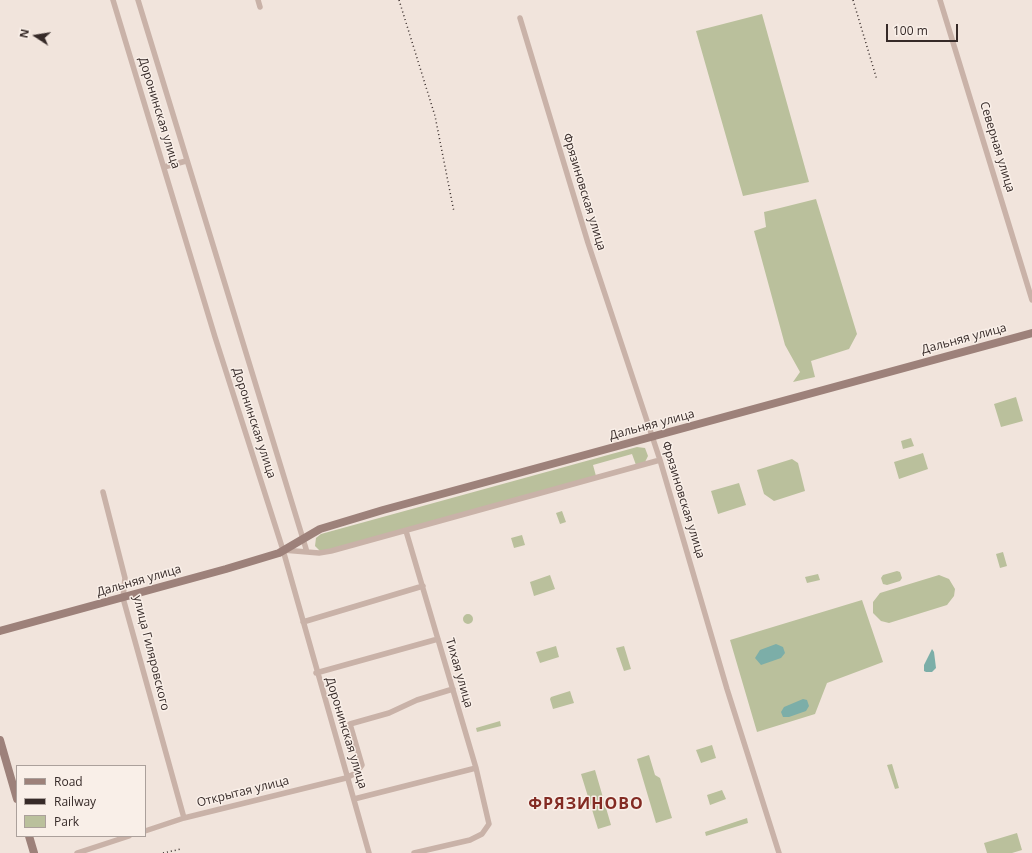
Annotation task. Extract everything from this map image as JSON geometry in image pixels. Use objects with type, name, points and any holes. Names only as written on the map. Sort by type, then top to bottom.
[{"type":"street","name":"Доронинская улица","points":[[113,0],[215,337],[283,550],[316,673],[369,853]]},
{"type":"street","points":[[138,0],[186,161],[307,552]]},
{"type":"street","points":[[258,0],[260,7]]},
{"type":"street","name":"Северная улица","points":[[940,0],[1032,300]]},
{"type":"street","name":"Фрязиновская улица","points":[[520,18],[588,242],[660,460],[727,689],[779,853]]},
{"type":"street","points":[[164,167],[186,161]]},
{"type":"street","name":"Дальняя улица","points":[[0,631],[226,569],[283,550],[320,529],[383,510],[1032,333]]},
{"type":"street","name":"Дальняя улица","points":[[283,550],[331,552],[660,460]]},
{"type":"street","name":"улица Гиляровского","points":[[103,492],[125,578],[123,598],[184,818]]},
{"type":"street","name":"Тихая улица","points":[[406,531],[476,768],[489,821],[487,828],[482,834],[470,840],[414,853]]},
{"type":"street","points":[[303,622],[423,586]]},
{"type":"street","points":[[316,673],[438,639]]},
{"type":"street","points":[[346,778],[356,773],[362,765],[350,724],[390,713],[417,700],[452,689]]},
{"type":"street","points":[[0,740],[16,796]]},
{"type":"street","points":[[354,799],[476,768]]},
{"type":"street","name":"Открытая улица","points":[[146,831],[184,818],[346,778]]},
{"type":"street","points":[[29,837],[34,853]]},
{"type":"street","points":[[78,853],[126,837]]},
{"type":"green space","points":[[762,14],[809,182],[743,196],[696,31]]},
{"type":"green space","points":[[816,199],[857,334],[849,349],[811,361],[815,377],[793,382],[800,372],[785,345],[754,231],[766,227],[764,212]]},
{"type":"green space","points":[[1016,397],[1023,421],[1001,427],[994,404]]},
{"type":"green space","points":[[911,438],[914,446],[903,449],[901,441]]},
{"type":"green space","points":[[637,447],[645,448],[648,456],[645,462],[636,465],[632,454],[593,465],[596,476],[326,551],[319,550],[315,546],[316,538],[321,534]]},
{"type":"green space","points":[[923,453],[928,469],[899,479],[894,462]]},
{"type":"green space","points":[[792,459],[798,463],[805,491],[774,501],[764,494],[757,470]]},
{"type":"green space","points":[[739,483],[746,505],[718,514],[711,491]]},
{"type":"green space","points":[[562,511],[566,522],[560,524],[556,513]]},
{"type":"green space","points":[[522,535],[525,545],[514,548],[511,538]]},
{"type":"green space","points":[[1003,552],[1007,566],[1000,568],[996,554]]},
{"type":"green space","points":[[897,571],[900,572],[902,578],[900,581],[887,585],[883,584],[881,578],[883,575]]},
{"type":"green space","points":[[818,574],[820,580],[807,583],[805,577]]},
{"type":"green space","points":[[550,575],[555,589],[534,596],[530,582]]},
{"type":"green space","points":[[939,575],[949,579],[955,589],[954,596],[947,605],[889,623],[881,621],[873,613],[873,602],[880,593]]},
{"type":"green space","points":[[862,600],[883,662],[827,683],[815,714],[757,732],[730,640]]},
{"type":"green space","points":[[466,614],[470,614],[472,615],[472,623],[466,624],[463,621],[463,617]]},
{"type":"green space","points":[[556,646],[559,657],[540,663],[536,652]]},
{"type":"green space","points":[[624,646],[631,669],[624,671],[616,648]]},
{"type":"green space","points":[[570,691],[574,703],[553,709],[550,699],[551,697]]},
{"type":"green space","points":[[500,721],[501,726],[477,732],[476,728]]},
{"type":"green space","points":[[712,745],[716,758],[701,763],[696,750]]},
{"type":"green space","points":[[649,755],[655,775],[660,778],[672,818],[656,823],[637,759]]},
{"type":"green space","points":[[892,764],[899,788],[895,789],[887,765]]},
{"type":"green space","points":[[595,770],[611,825],[598,829],[581,774]]},
{"type":"green space","points":[[722,790],[726,799],[710,805],[707,795]]},
{"type":"green space","points":[[747,818],[748,823],[706,836],[705,832]]},
{"type":"green space","points":[[1017,833],[1022,850],[1012,853],[987,853],[984,843]]},
{"type":"water","points":[[776,644],[783,647],[785,653],[781,658],[761,665],[755,658],[760,650]]},
{"type":"water","points":[[932,649],[934,652],[936,668],[932,672],[926,672],[924,671],[924,665]]},
{"type":"water","points":[[803,699],[807,700],[809,706],[806,711],[789,717],[783,717],[781,712],[784,707]]},
{"type":"railway","points":[[399,0],[435,116],[454,212]]},
{"type":"railway","points":[[853,0],[877,80]]},
{"type":"railway","points":[[163,853],[181,849]]},
{"type":"district","name":"ФРЯЗИНОВО","points":[[586,804]]}]
